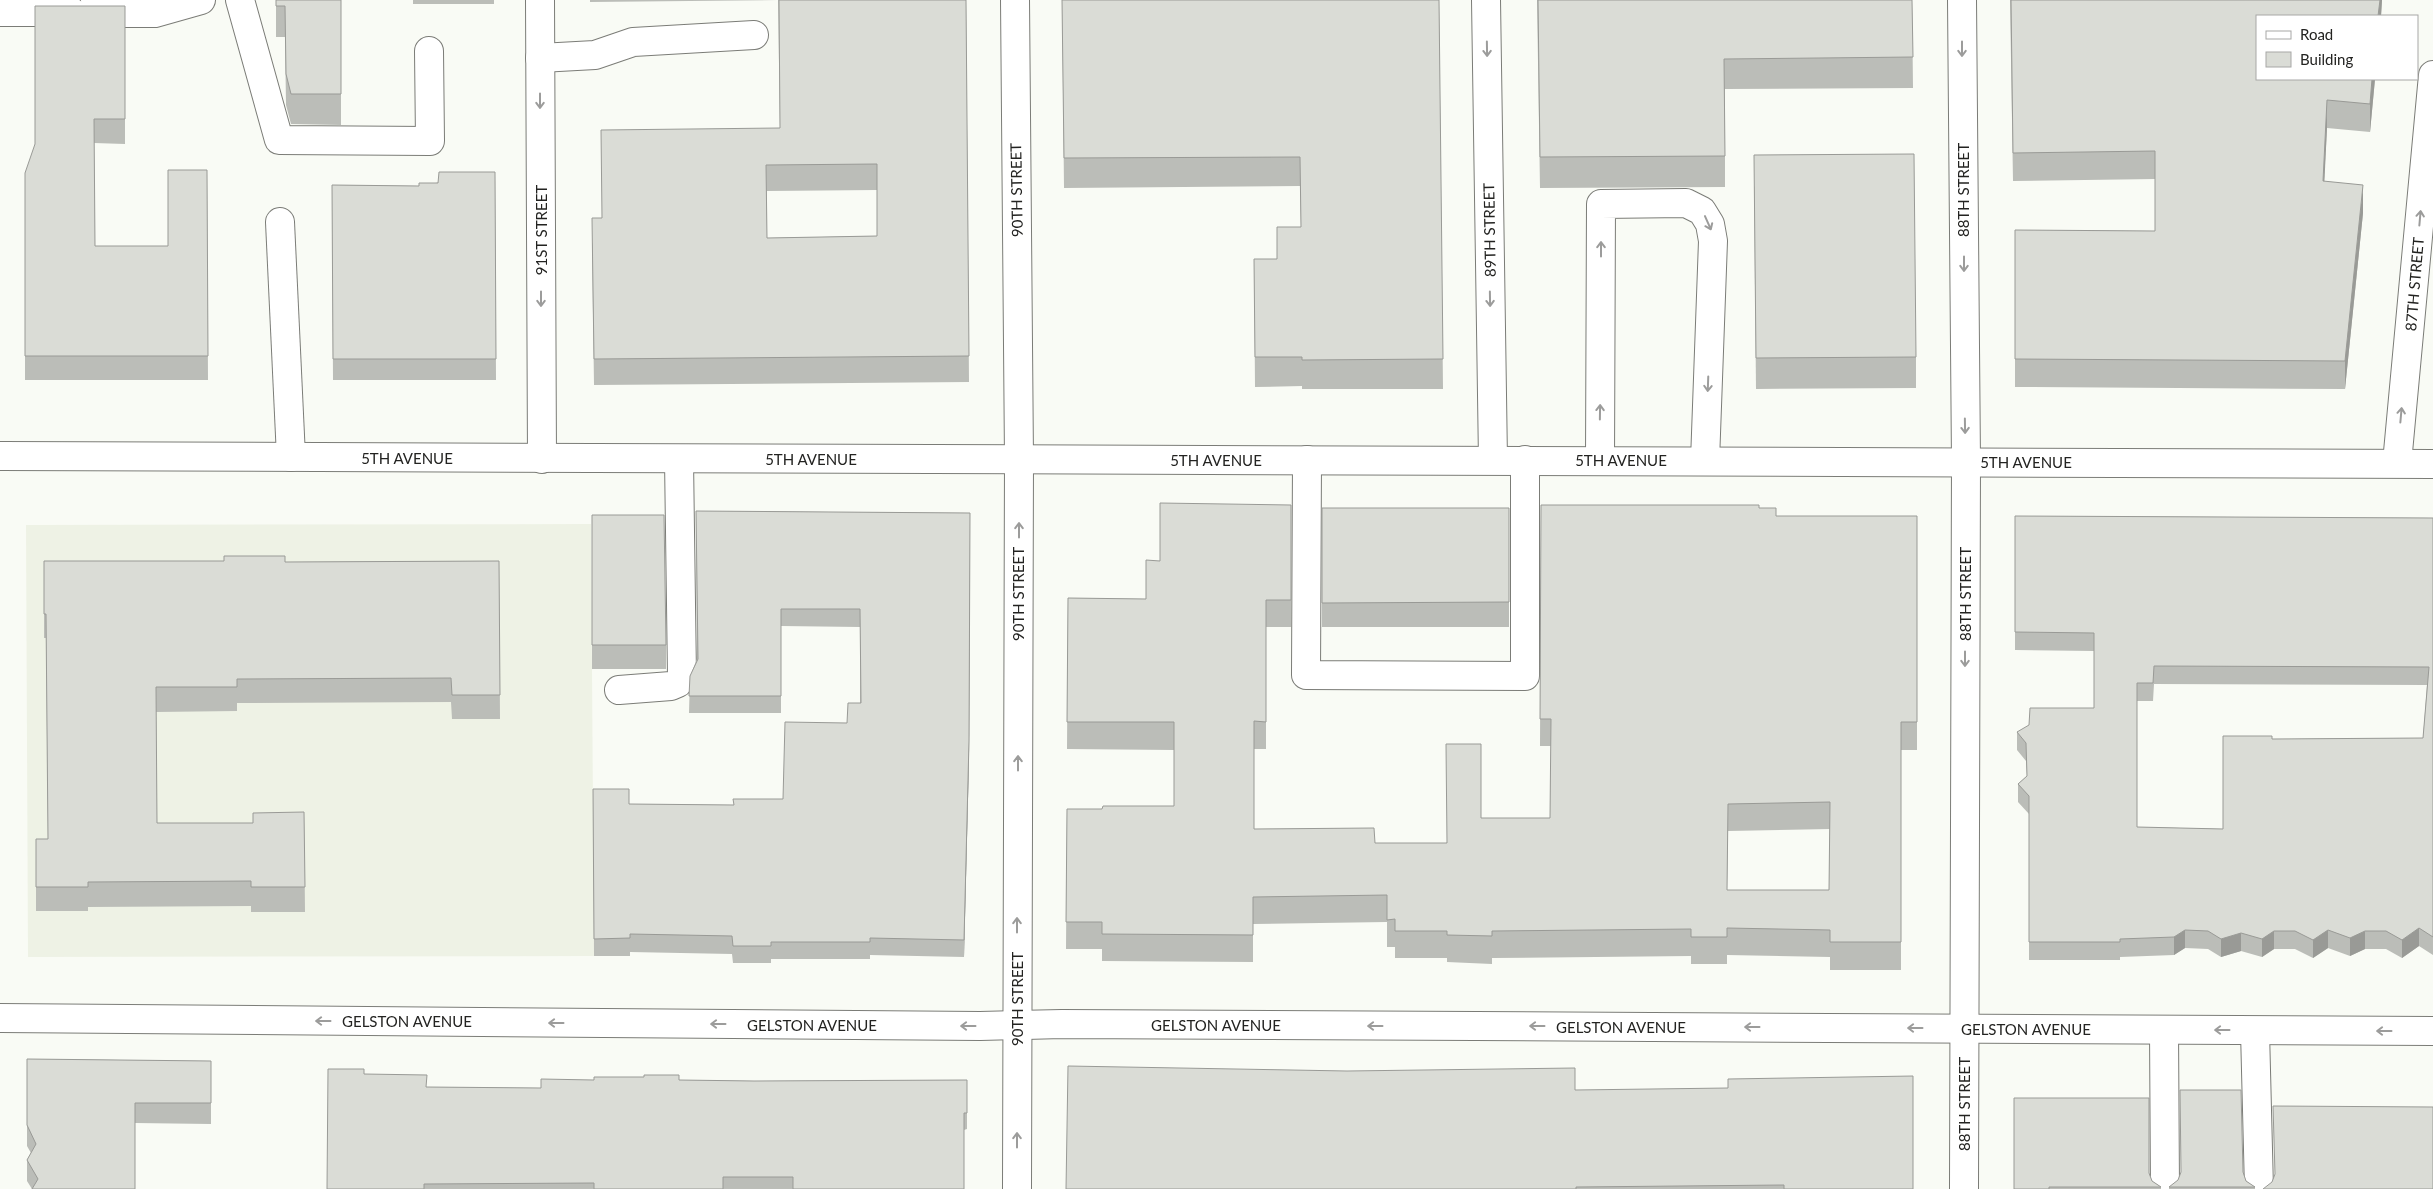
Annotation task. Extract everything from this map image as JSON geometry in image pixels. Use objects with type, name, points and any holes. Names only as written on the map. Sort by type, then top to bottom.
[{"type":"street","points":[[0,12],[97,6],[155,12],[201,0]]},
{"type":"street","points":[[240,0],[279,140],[430,140],[429,51]]},
{"type":"street","name":"91ST STREET","points":[[540,0],[542,459]]},
{"type":"street","name":"90TH STREET","points":[[1014,0],[1019,459],[1016,1189]]},
{"type":"street","name":"89TH STREET","points":[[1486,0],[1493,460]]},
{"type":"street","name":"88TH STREET","points":[[1962,0],[1966,462],[1964,1189]]},
{"type":"street","points":[[540,58],[595,55],[633,42],[754,36]]},
{"type":"street","name":"87TH STREET","points":[[2397,464],[2433,75]]},
{"type":"street","points":[[1600,460],[1601,204],[1686,202],[1702,211],[1710,224],[1713,241],[1704,461]]},
{"type":"street","points":[[280,222],[291,457]]},
{"type":"street","name":"5TH AVENUE","points":[[0,456],[2433,464]]},
{"type":"street","points":[[619,690],[671,686],[678,683],[682,676],[679,459]]},
{"type":"street","points":[[1307,460],[1306,676],[1525,676],[1525,460]]},
{"type":"street","name":"GELSTON AVENUE","points":[[0,1018],[1017,1026],[1062,1024],[2433,1031]]},
{"type":"street","points":[[2164,1030],[2165,1189]]},
{"type":"street","points":[[2255,1031],[2259,1189]]},
{"type":"shaded area","points":[[591,524],[594,956],[28,957],[26,525]]},
{"type":"building","points":[[276,0],[341,0],[341,94],[291,94],[286,74],[285,6],[276,6]]},
{"type":"building","points":[[779,0],[966,0],[969,356],[594,359],[592,218],[602,218],[601,130],[780,128]],"holes":[[[877,164],[877,236],[767,238],[766,165]]]},
{"type":"building","points":[[1062,0],[1439,0],[1443,359],[1302,360],[1302,357],[1255,357],[1254,259],[1277,259],[1277,227],[1301,227],[1300,157],[1064,158]]},
{"type":"building","points":[[1538,0],[1912,0],[1913,57],[1724,59],[1725,156],[1540,157]]},
{"type":"building","points":[[2011,0],[2380,0],[2378,15],[2256,15],[2256,80],[2372,80],[2370,104],[2327,100],[2323,181],[2363,185],[2345,361],[2015,359],[2015,230],[2155,231],[2155,151],[2013,153]]},
{"type":"building","points":[[35,6],[125,6],[125,119],[94,119],[95,246],[168,246],[168,170],[207,170],[208,356],[25,356],[25,173],[35,144]]},
{"type":"building","points":[[1914,154],[1916,357],[1756,358],[1754,155]]},
{"type":"building","points":[[439,172],[495,172],[496,359],[333,359],[332,185],[419,186],[419,183],[438,183]]},
{"type":"building","points":[[1160,503],[1291,505],[1291,600],[1266,600],[1266,722],[1254,721],[1254,829],[1374,828],[1375,843],[1447,843],[1446,744],[1481,744],[1481,818],[1550,818],[1551,719],[1540,719],[1541,505],[1759,505],[1759,508],[1776,508],[1776,516],[1917,516],[1917,722],[1901,722],[1901,942],[1830,942],[1830,930],[1727,928],[1727,937],[1691,937],[1691,929],[1492,931],[1492,936],[1447,935],[1447,931],[1395,931],[1395,919],[1387,920],[1387,895],[1253,897],[1253,935],[1102,934],[1102,922],[1066,922],[1067,809],[1102,809],[1103,806],[1174,806],[1174,722],[1067,722],[1068,598],[1146,599],[1146,560],[1160,561]],"holes":[[[1830,802],[1829,890],[1727,890],[1728,804]]]},
{"type":"building","points":[[1322,508],[1509,508],[1509,602],[1322,603]]},
{"type":"building","points":[[696,511],[970,513],[969,741],[964,940],[870,938],[870,942],[771,942],[771,946],[733,946],[732,936],[630,934],[630,938],[594,939],[593,789],[629,789],[629,804],[734,805],[733,799],[783,799],[785,722],[847,723],[848,703],[861,703],[860,609],[781,609],[781,696],[689,696],[690,676],[698,659]]},
{"type":"building","points":[[592,515],[664,515],[666,645],[592,645]]},
{"type":"building","points":[[2015,516],[2433,518],[2433,937],[2419,928],[2402,940],[2386,931],[2365,931],[2350,938],[2328,930],[2313,940],[2295,931],[2274,931],[2262,939],[2241,933],[2221,939],[2208,931],[2185,930],[2174,937],[2120,939],[2120,942],[2029,942],[2029,796],[2018,784],[2027,776],[2026,743],[2017,732],[2029,725],[2030,708],[2094,708],[2094,633],[2015,632]],"holes":[[[2154,666],[2429,667],[2423,738],[2272,739],[2272,736],[2223,736],[2223,829],[2137,827],[2137,683],[2153,683]]]},
{"type":"building","points":[[224,556],[285,556],[285,562],[499,561],[500,695],[452,695],[451,678],[237,679],[237,687],[156,687],[157,823],[253,823],[253,813],[304,812],[305,887],[251,887],[251,881],[88,882],[88,887],[36,887],[36,839],[48,839],[44,561],[224,561]]},
{"type":"building","points":[[27,1059],[211,1061],[211,1103],[135,1103],[135,1189],[32,1189],[38,1179],[27,1160],[36,1144],[27,1125]]},
{"type":"building","points":[[1068,1066],[1347,1071],[1575,1068],[1575,1090],[1728,1088],[1728,1079],[1913,1076],[1913,1189],[1784,1189],[1784,1185],[1576,1187],[1576,1189],[1066,1189]]},
{"type":"building","points":[[328,1069],[364,1069],[364,1074],[427,1075],[426,1087],[541,1088],[541,1079],[594,1080],[594,1077],[644,1077],[644,1075],[679,1075],[679,1080],[967,1080],[967,1113],[964,1113],[964,1189],[793,1189],[793,1177],[723,1177],[723,1189],[594,1189],[594,1183],[424,1184],[424,1189],[327,1189]]},
{"type":"building","points":[[2180,1090],[2241,1090],[2243,1172],[2246,1181],[2255,1187],[2169,1187],[2178,1180],[2181,1172]]},
{"type":"building","points":[[2014,1098],[2149,1098],[2149,1173],[2152,1181],[2161,1187],[2049,1187],[2049,1189],[2014,1189]]},
{"type":"building","points":[[2273,1106],[2433,1107],[2433,1189],[2263,1189],[2272,1182],[2275,1174]]}]
